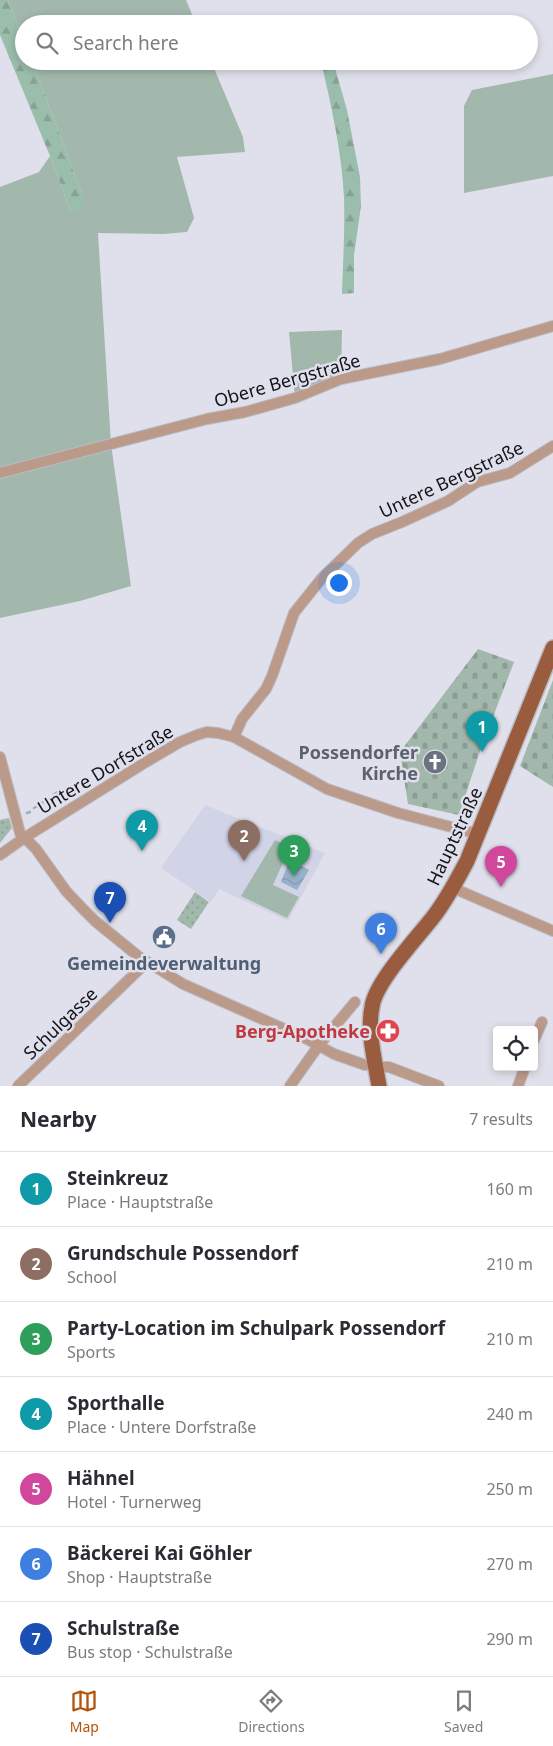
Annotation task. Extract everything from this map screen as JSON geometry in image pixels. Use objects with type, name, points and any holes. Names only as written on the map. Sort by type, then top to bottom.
[{"type":"main road","name":"Hauptstraße","points":[[379,1086],[371,1066],[372,1006],[378,990],[404,953],[435,915],[453,888],[467,861],[553,648]]},
{"type":"street","name":"Obere Bergstraße","points":[[0,473],[207,419],[245,412],[295,398],[341,378],[440,359],[553,326]]},
{"type":"street","name":"Untere Bergstraße","points":[[234,737],[242,719],[266,688],[272,676],[294,613],[322,578],[358,543],[372,534],[448,501],[477,482],[510,473],[553,446]]},
{"type":"street","name":"Untere Dorfstraße","points":[[0,855],[6,849],[146,762],[180,742],[207,732],[234,737],[327,790],[398,813],[478,834]]},
{"type":"street","points":[[0,758],[20,833],[36,848],[64,888],[83,910],[147,962],[194,989],[307,1039],[334,1054],[371,1066],[389,1067],[440,1086]]},
{"type":"street","points":[[453,888],[553,931]]},
{"type":"street","name":"Schulgasse","points":[[18,1086],[147,962]]},
{"type":"street","points":[[290,1086],[319,1045],[355,1002]]},
{"type":"street","points":[[538,1031],[542,1022]]},
{"type":"street","points":[[518,1086],[524,1071]]},
{"type":"shaded area","points":[[205,805],[325,853],[288,921],[219,889],[211,902],[161,868]]},
{"type":"green space","points":[[0,0],[8,0],[15,18],[15,70],[35,70],[83,196],[83,210],[71,212],[0,35]]},
{"type":"green space","points":[[8,0],[186,0],[192,15],[15,15],[15,18]]},
{"type":"green space","points":[[35,70],[215,70],[243,137],[245,152],[177,157],[194,218],[187,232],[164,234],[98,233],[111,444],[131,586],[80,601],[0,618],[0,187],[39,172],[50,156],[71,212],[83,209],[83,196]]},
{"type":"green space","points":[[323,70],[336,70],[347,110],[360,177],[361,206],[354,255],[354,293],[342,294],[344,198],[336,129]]},
{"type":"green space","points":[[553,74],[553,176],[464,193],[464,106],[472,90]]},
{"type":"green space","points":[[342,330],[341,379],[295,398],[289,332]]},
{"type":"green space","points":[[478,649],[514,662],[480,751],[459,815],[408,804],[400,752]]},
{"type":"green space","points":[[553,680],[553,787],[520,766]]},
{"type":"green space","points":[[9,818],[12,828],[0,843],[0,820]]},
{"type":"green space","points":[[275,840],[290,847],[273,885],[299,897],[287,918],[241,896]]},
{"type":"green space","points":[[195,892],[209,902],[191,929],[177,920]]},
{"type":"water","points":[[290,859],[309,870],[297,890],[281,882]]},
{"type":"waterway","points":[[53,795],[60,790]]},
{"type":"waterway","points":[[34,808],[48,799]]},
{"type":"place","name":"Steinkreuz","points":[[482,752]]},
{"type":"place","name":"Possendorfer Kirche","points":[[435,762]]},
{"type":"place","name":"Sporthalle","points":[[142,851]]},
{"type":"place","name":"Grundschule Possendorf","points":[[244,861]]},
{"type":"place","name":"Party-Location im Schulpark Possendorf","points":[[294,876]]},
{"type":"place","name":"Hähnel","points":[[501,887]]},
{"type":"place","name":"Schulstraße","points":[[110,923]]},
{"type":"place","name":"Gemeindeverwaltung","points":[[164,937]]},
{"type":"place","name":"Bäckerei Kai Göhler","points":[[381,954]]},
{"type":"place","name":"Berg-Apotheke","points":[[388,1031]]}]
